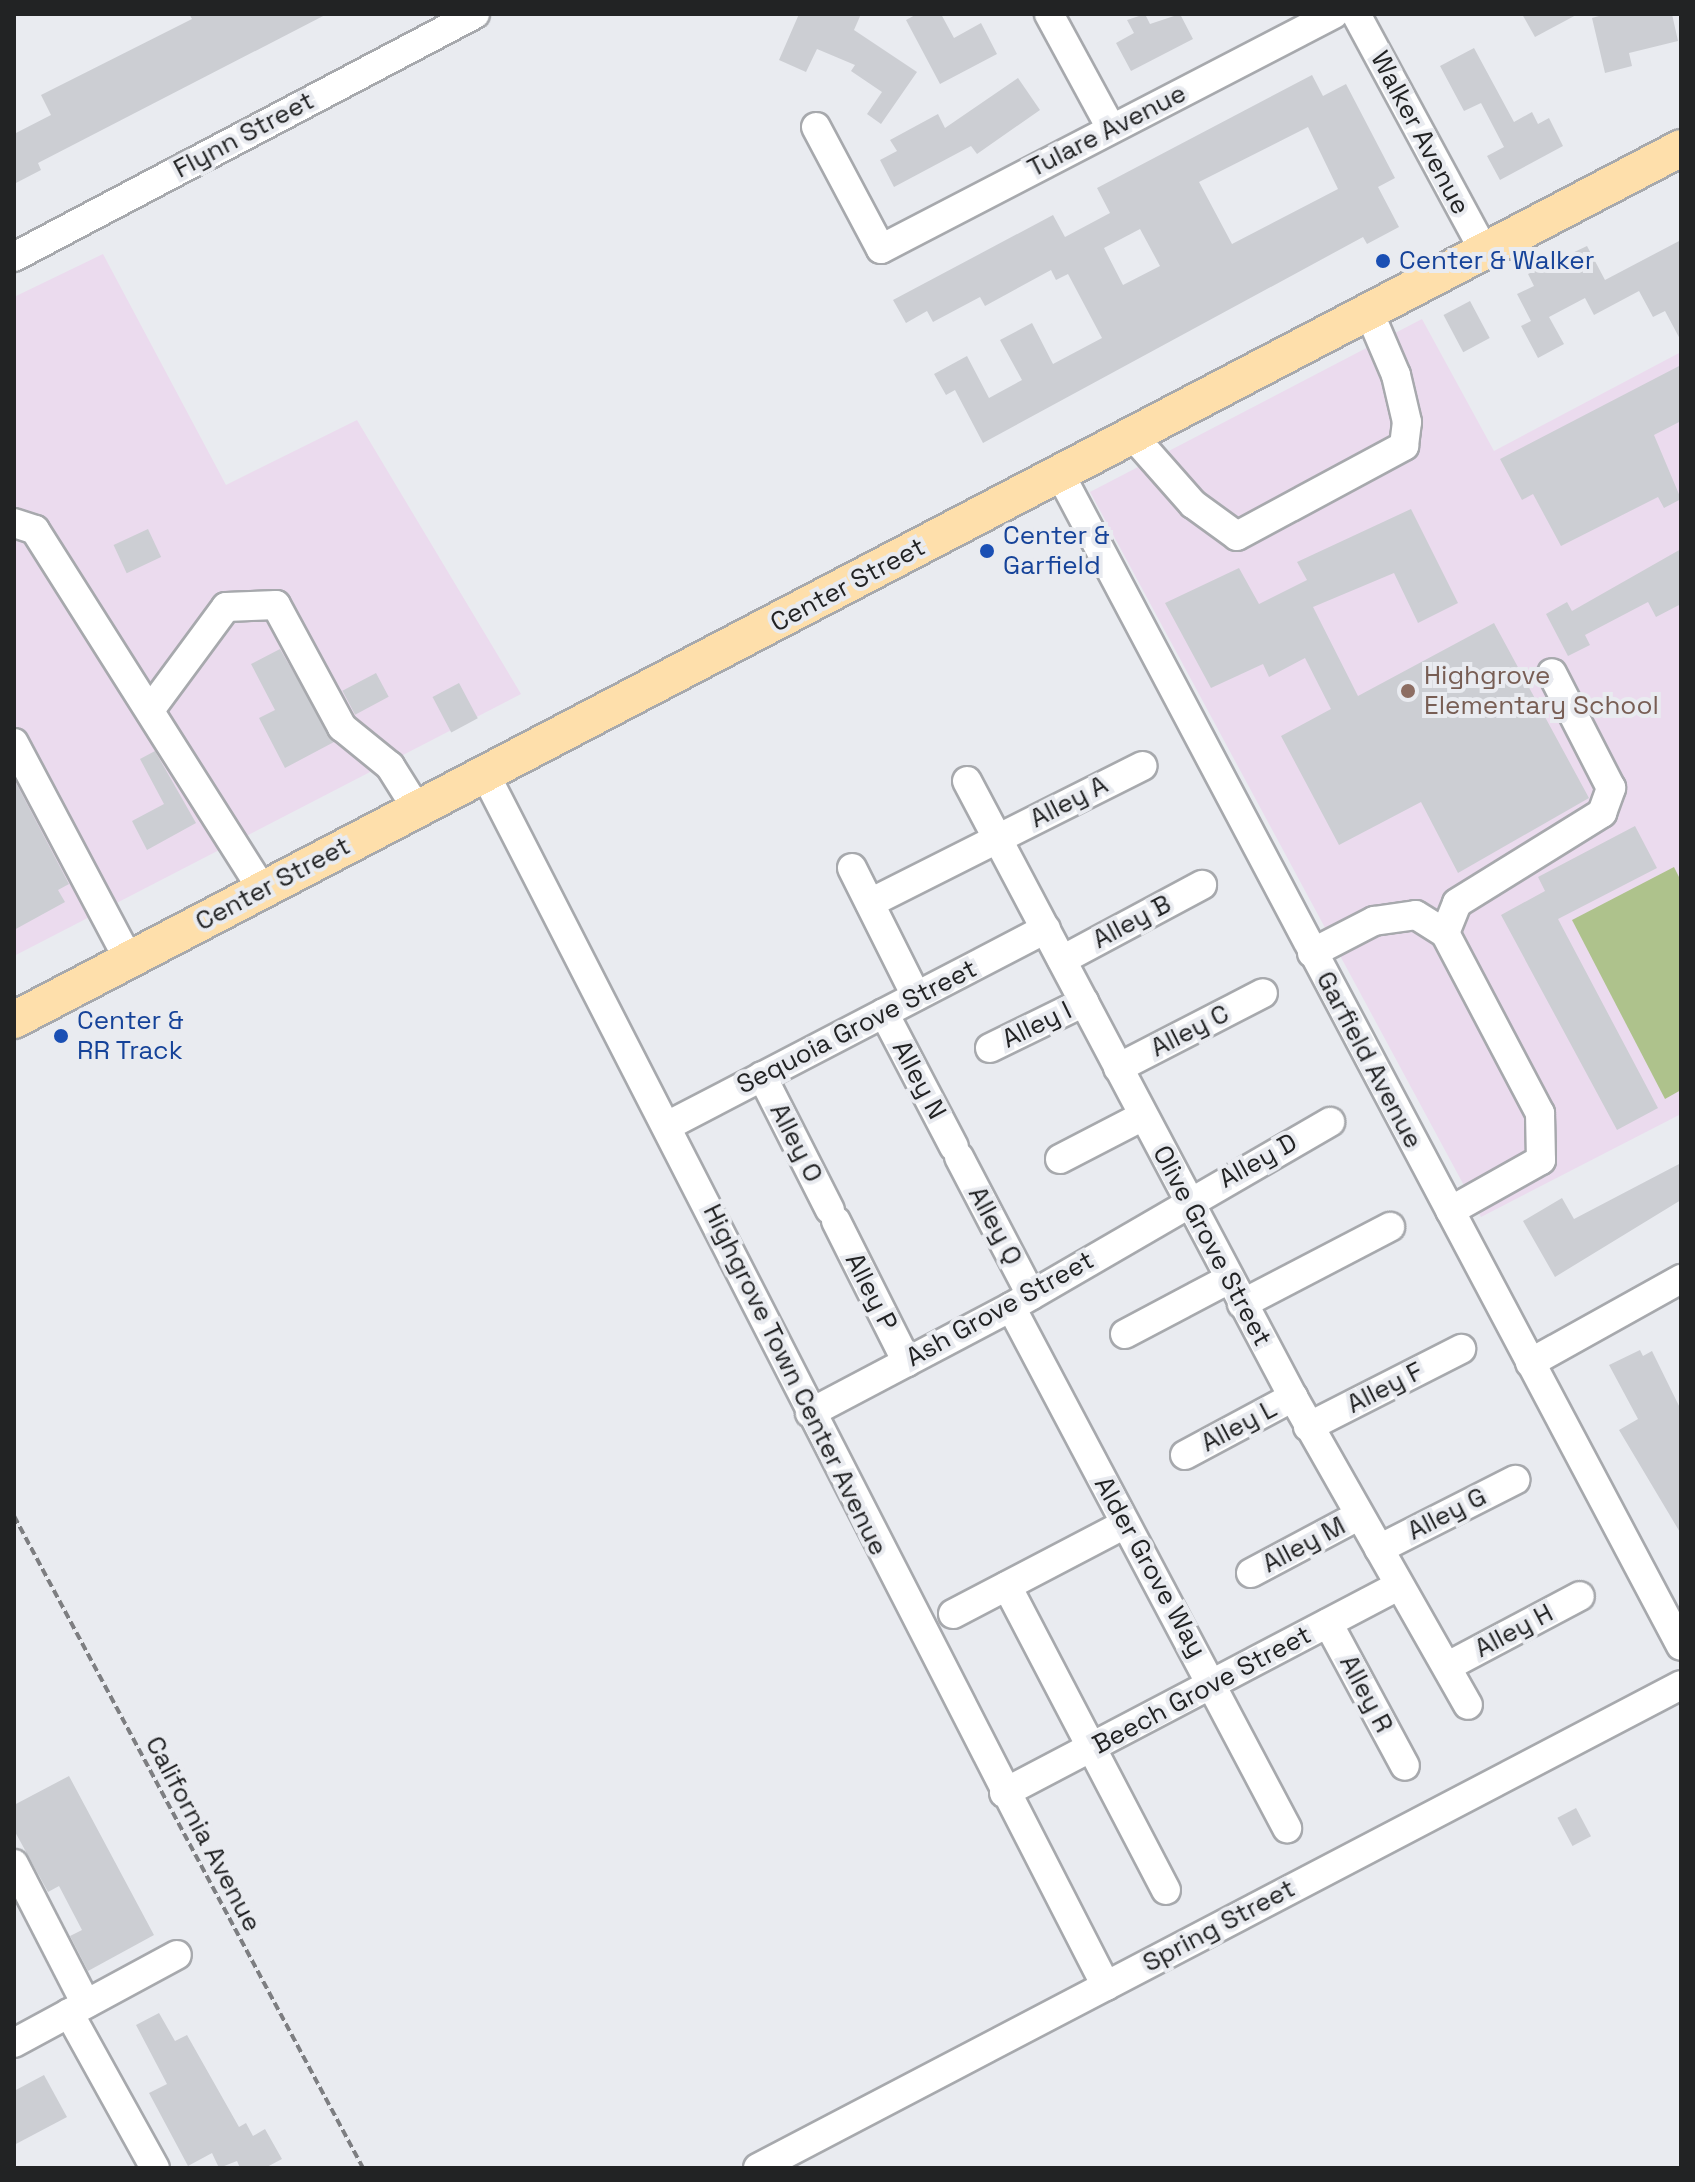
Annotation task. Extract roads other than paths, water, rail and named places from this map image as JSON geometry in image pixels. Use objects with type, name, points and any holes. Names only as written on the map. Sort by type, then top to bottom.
[{"type":"main road","name":"Center Street","points":[[14,1020],[1681,148]]},
{"type":"street","name":"Flynn Street","points":[[14,257],[475,14]]},
{"type":"street","points":[[1049,14],[1111,128]]},
{"type":"street","name":"Tulare Avenue","points":[[816,127],[881,249],[1334,14]]},
{"type":"street","name":"Walker Avenue","points":[[1356,14],[1484,251]]},
{"type":"street","points":[[1133,436],[1193,504],[1237,536],[1404,446],[1407,422],[1396,375],[1369,312]]},
{"type":"street","name":"Garfield Avenue","points":[[1060,474],[1681,1646]]},
{"type":"street","points":[[14,523],[35,530],[231,834],[263,890]]},
{"type":"street","points":[[150,710],[226,607],[276,605],[342,727],[390,766],[417,809]]},
{"type":"street","points":[[1445,933],[1457,903],[1602,813],[1611,788],[1552,673]]},
{"type":"street","points":[[14,743],[129,960]]},
{"type":"street","name":"Alley A","points":[[870,903],[1142,766]]},
{"type":"street","name":"Highgrove Town Center Avenue","points":[[485,774],[669,1125],[810,1413],[1106,1986]]},
{"type":"street","name":"Olive Grove Street","points":[[967,781],[1308,1427],[1468,1705]]},
{"type":"street","points":[[852,868],[916,996]]},
{"type":"street","name":"Alley B","points":[[1062,960],[1202,885]]},
{"type":"street","points":[[1312,953],[1374,921],[1416,915],[1445,933],[1540,1113],[1541,1160],[1450,1211]]},
{"type":"street","name":"Sequoia Grove Street","points":[[669,1125],[1046,929]]},
{"type":"street","name":"Alley C","points":[[1118,1068],[1263,993]]},
{"type":"street","name":"Alley I","points":[[990,1048],[1084,1002]]},
{"type":"street","name":"Alley N","points":[[884,1013],[956,1152]]},
{"type":"street","name":"Alley O","points":[[762,1076],[833,1216]]},
{"type":"street","points":[[1060,1159],[1143,1116]]},
{"type":"street","name":"Alley D","points":[[1187,1200],[1330,1122]]},
{"type":"street","name":"Alley Q","points":[[956,1152],[1021,1301]]},
{"type":"street","name":"Ash Grove Street","points":[[810,1413],[1021,1301],[1187,1200]]},
{"type":"street","name":"Alley P","points":[[833,1216],[907,1362]]},
{"type":"street","points":[[1125,1334],[1236,1292],[1390,1227]]},
{"type":"street","points":[[1530,1363],[1681,1279]]},
{"type":"street","name":"Alder Grove Way","points":[[1021,1301],[1125,1524],[1212,1682],[1287,1828]]},
{"type":"street","name":"Alley F","points":[[1308,1427],[1461,1349]]},
{"type":"street","name":"Alley L","points":[[1185,1455],[1293,1397]]},
{"type":"street","name":"Alley G","points":[[1379,1549],[1515,1480]]},
{"type":"street","name":"Alley M","points":[[1251,1573],[1358,1516]]},
{"type":"street","points":[[953,1614],[1125,1524]]},
{"type":"street","points":[[1007,1586],[1094,1747],[1166,1890]]},
{"type":"street","name":"Beech Grove Street","points":[[1004,1793],[1399,1586]]},
{"type":"street","name":"Alley H","points":[[1448,1666],[1580,1596]]},
{"type":"street","name":"Alley R","points":[[1328,1623],[1405,1766]]},
{"type":"street","name":"Spring Street","points":[[758,2168],[1681,1685]]},
{"type":"street","points":[[14,1864],[77,2009],[155,2168]]},
{"type":"street","points":[[14,2043],[177,1955]]},
{"type":"place","name":"Center & Walker","points":[[1383,261]]},
{"type":"place","name":"Center & Garfield","points":[[987,551]]},
{"type":"place","name":"Highgrove Elementary School","points":[[1408,691]]},
{"type":"place","name":"Center & RR Track","points":[[61,1036]]}]
